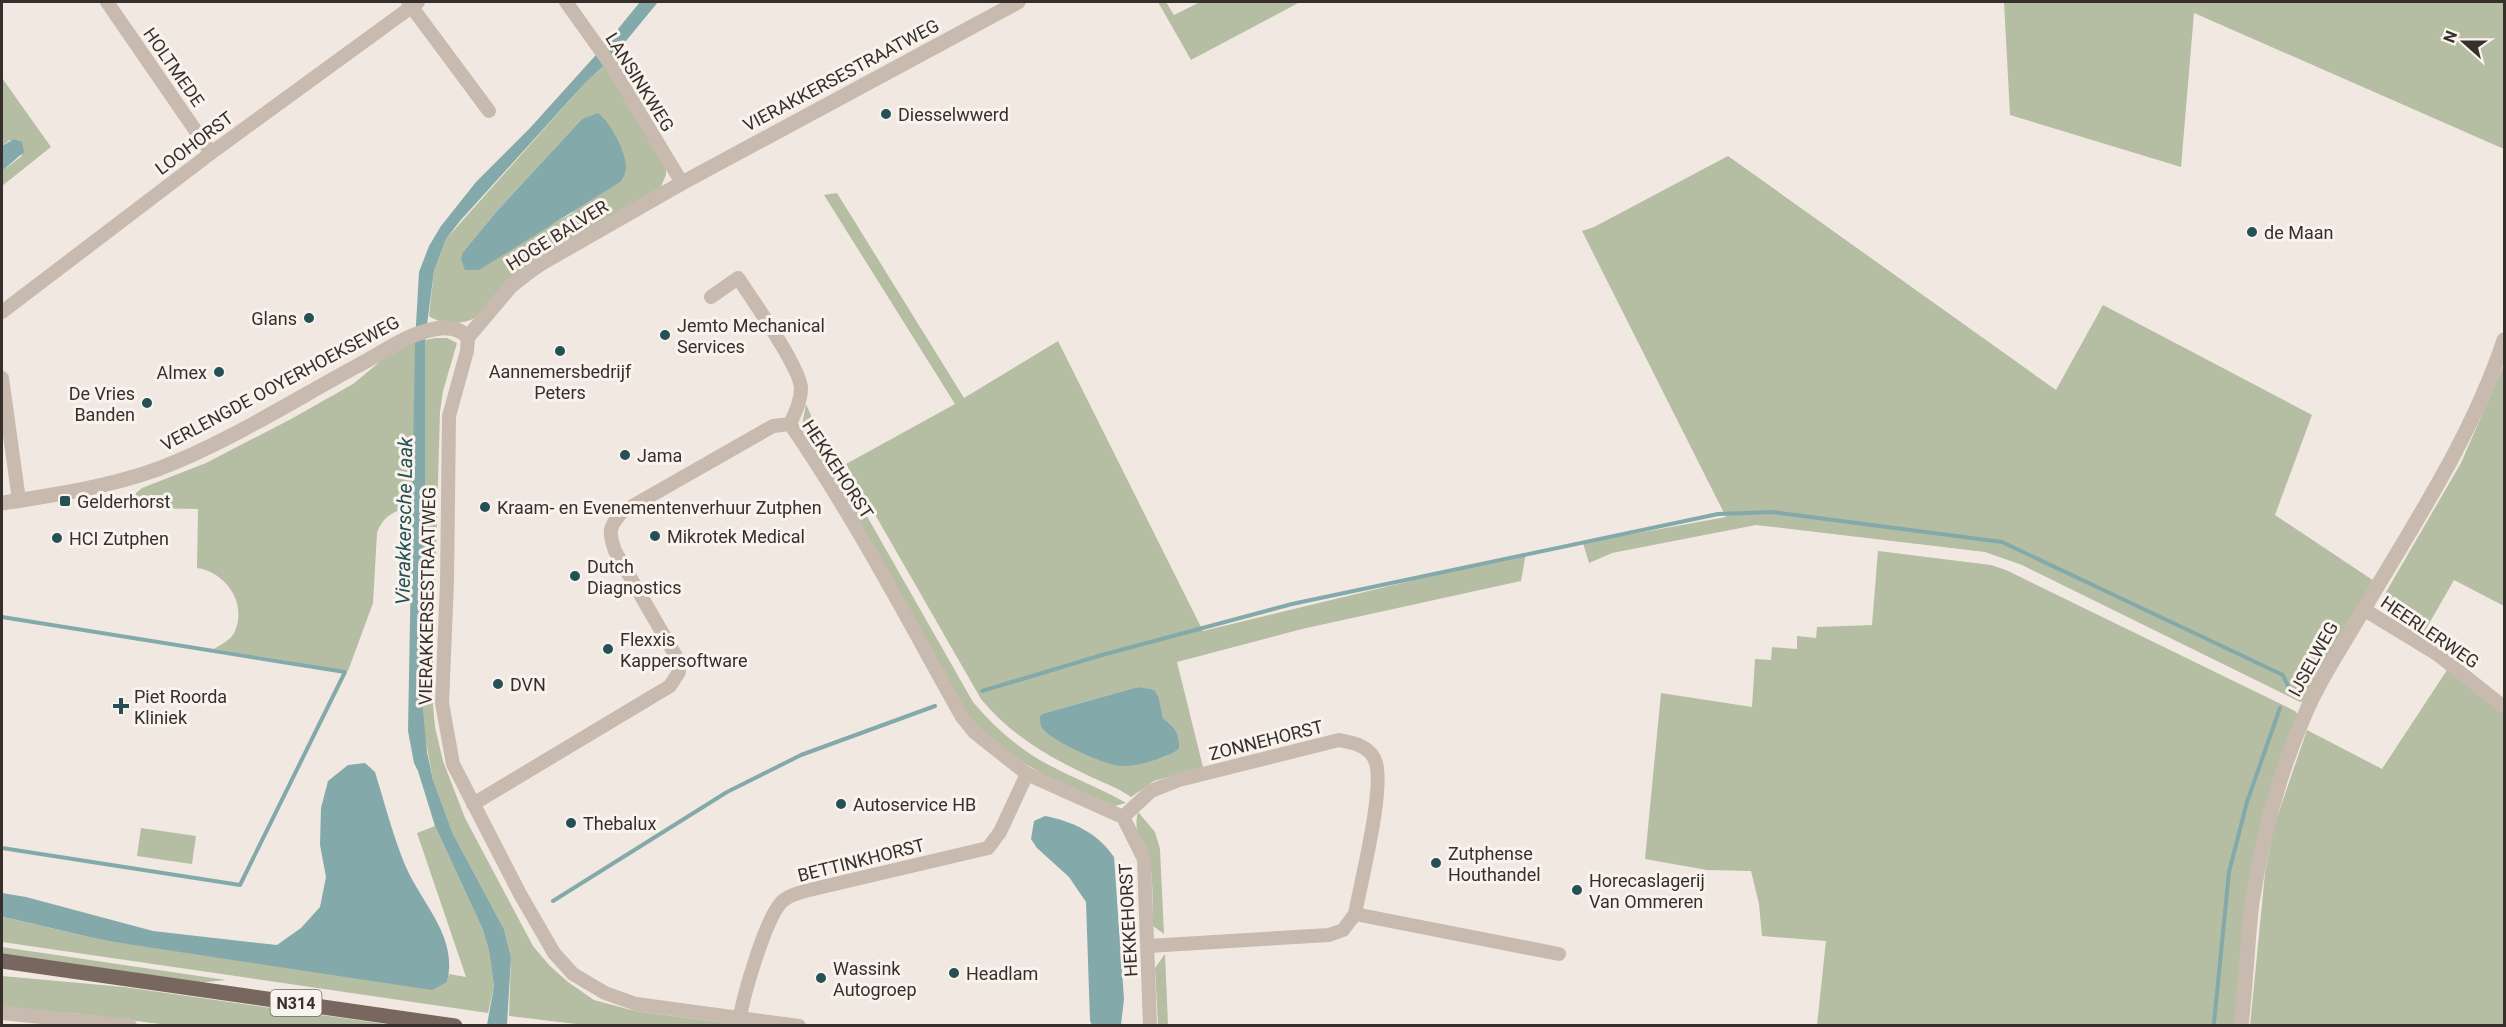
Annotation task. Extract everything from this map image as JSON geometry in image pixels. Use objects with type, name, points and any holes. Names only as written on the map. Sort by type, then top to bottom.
[{"type":"main road","name":"N314","points":[[2,961],[455,1026]]},
{"type":"main road","name":"N314","points":[[2,971],[138,981]]},
{"type":"street","name":"HOLTMEDE","points":[[107,2],[212,153]]},
{"type":"street","name":"LANSINKWEG","points":[[566,2],[611,65],[682,183]]},
{"type":"street","name":"VIERAKKERSESTRAATWEG","points":[[682,183],[1018,2]]},
{"type":"street","name":"LOOHORST","points":[[2,312],[412,3],[489,111]]},
{"type":"street","name":"HOGE BALVER","points":[[468,337],[523,275],[682,183]]},
{"type":"street","points":[[711,297],[738,278],[765,320],[799,377],[800,402],[790,424]]},
{"type":"street","name":"VERLENGDE OOYERHOEKSEWEG","points":[[2,503],[94,487],[156,470],[193,454],[375,357],[407,337],[432,329],[451,327],[461,330],[468,337]]},
{"type":"street","name":"VIERAKKERSESTRAATWEG","points":[[468,337],[467,351],[449,416],[442,703],[453,764],[520,894],[548,943],[573,974],[605,993],[636,1004],[740,1017]]},
{"type":"street","name":"IJSELWEG","points":[[2241,1026],[2252,905],[2267,821],[2284,768],[2307,710],[2363,609],[2455,454],[2505,340]]},
{"type":"street","points":[[2,378],[19,500]]},
{"type":"street","name":"HEKKEHORST","points":[[473,804],[670,686],[679,672],[677,658],[615,551],[610,536],[612,524],[622,512],[773,426],[790,424],[869,553],[962,717],[974,732],[1026,774],[1123,817],[1144,859],[1150,1026]]},
{"type":"street","name":"HEERLERWEG","points":[[2363,609],[2437,654],[2505,707]]},
{"type":"street","name":"ZONNEHORST","points":[[1123,817],[1151,791],[1179,780],[1339,740],[1362,745],[1376,762],[1378,790],[1355,914]]},
{"type":"street","name":"BETTINKHORST","points":[[740,1017],[744,995],[770,921],[783,900],[806,891],[988,848],[1000,832],[1026,774]]},
{"type":"street","points":[[1148,946],[1329,935],[1343,930],[1355,914],[1559,954]]},
{"type":"street","points":[[2,1013],[130,1026]]},
{"type":"street","points":[[740,1017],[799,1026]]},
{"type":"green space","points":[[1158,2],[1166,2],[1174,15],[1200,2],[1300,2],[1191,60]]},
{"type":"green space","points":[[2004,2],[2504,2],[2504,149],[2194,13],[2181,167],[2010,115]]},
{"type":"green space","points":[[612,58],[666,168],[666,175],[659,191],[475,318],[452,323],[429,316],[434,271],[446,239],[586,82]],"holes":[[[603,117],[624,157],[571,214],[532,235],[463,252],[497,211],[582,119]]]},
{"type":"green space","points":[[2,78],[51,147],[2,186],[2,171],[22,156],[10,140],[2,146]]},
{"type":"green space","points":[[1728,156],[2056,390],[2103,305],[2312,415],[2275,515],[2374,581],[2304,701],[2300,702],[2022,565],[1985,552],[1756,525],[1612,553],[1589,563],[1583,543],[1726,517],[1582,231],[1594,227]]},
{"type":"green space","points":[[837,193],[964,398],[1058,341],[1203,631],[1526,553],[1521,581],[1302,629],[1177,662],[1203,767],[1154,781],[1131,797],[1056,759],[1016,733],[981,699],[846,464],[955,404],[824,195]],"holes":[[[1138,687],[1159,698],[1163,718],[1178,734],[1179,749],[1159,759],[1121,766],[1045,713]]]},
{"type":"green space","points":[[447,338],[457,343],[443,391],[440,412],[432,694],[435,727],[443,761],[465,818],[533,946],[568,982],[594,1000],[635,1011],[740,1025],[593,1026],[509,1016],[511,957],[504,929],[453,834],[433,780],[424,731],[420,681],[425,503],[425,340]]},
{"type":"green space","points":[[416,339],[412,509],[400,510],[390,515],[377,533],[373,603],[348,671],[214,649],[234,634],[238,610],[236,600],[225,582],[197,568],[198,509],[142,508],[135,502],[136,493],[142,488],[206,463],[291,419],[353,384],[382,360]]},
{"type":"green space","points":[[2504,364],[2504,606],[2454,580],[2422,636],[2388,612],[2382,599],[2461,463]]},
{"type":"green space","points":[[806,404],[816,427],[973,702],[989,720],[1026,751],[1047,764],[1126,803],[1111,807],[1059,782],[1006,752],[976,725],[961,706],[806,434],[802,425]]},
{"type":"green space","points":[[1878,551],[1991,565],[2006,570],[2295,711],[2298,715],[2273,782],[2235,1025],[1817,1025],[1826,941],[1762,936],[1759,904],[1751,871],[1707,870],[1645,859],[1661,693],[1752,707],[1755,659],[1771,660],[1772,647],[1797,649],[1797,636],[1816,638],[1817,627],[1872,625]]},
{"type":"green space","points":[[2449,667],[2504,710],[2504,1025],[2250,1026],[2265,873],[2274,826],[2307,730],[2382,769]]},
{"type":"green space","points":[[1138,812],[1155,832],[1160,849],[1164,934],[1153,926],[1149,856],[1138,831]]},
{"type":"green space","points":[[435,826],[483,930],[489,951],[494,986],[488,1013],[2,942],[2,917],[114,942],[447,982],[449,974],[466,977],[417,833]]},
{"type":"green space","points":[[141,828],[196,836],[192,864],[137,856]]},
{"type":"green space","points":[[2,947],[226,980],[197,983],[2,955]]},
{"type":"green space","points":[[1165,954],[1168,1025],[1158,1025],[1155,968]]},
{"type":"green space","points":[[2,976],[124,987],[392,1025],[177,1026],[71,1013],[2,1009]]},
{"type":"water","points":[[640,2],[658,2],[612,58],[586,82],[460,221],[446,239],[434,271],[425,340],[425,500],[420,680],[427,752],[433,780],[453,834],[504,929],[511,957],[507,1025],[487,1025],[494,986],[489,951],[483,930],[435,826],[414,763],[408,731],[415,342],[419,272],[429,246],[441,226],[476,182],[530,128],[604,46]]},
{"type":"water","points":[[598,113],[612,130],[624,155],[626,169],[620,182],[479,270],[465,270],[461,259],[463,252],[497,211],[582,119]]},
{"type":"water","points":[[14,139],[22,142],[24,152],[2,171],[2,146]]},
{"type":"water","points":[[1138,687],[1154,690],[1159,698],[1163,718],[1178,734],[1179,749],[1159,759],[1126,766],[1113,765],[1064,744],[1053,738],[1041,726],[1040,716],[1045,713]]},
{"type":"water","points":[[365,763],[375,772],[403,860],[443,934],[449,965],[447,982],[432,990],[114,942],[2,917],[2,893],[26,897],[153,931],[277,945],[301,928],[320,907],[326,877],[320,845],[321,808],[328,781],[348,765]]},
{"type":"water","points":[[1045,816],[1084,829],[1100,841],[1114,857],[1124,999],[1121,1025],[1092,1025],[1090,1021],[1086,902],[1069,877],[1037,848],[1031,839],[1034,821]]},
{"type":"waterway","points":[[982,691],[1102,655],[1292,604],[1718,514],[1773,512],[2002,542],[2283,675],[2288,686]]},
{"type":"waterway","points":[[2,617],[345,672],[240,885],[2,848]]},
{"type":"waterway","points":[[553,901],[727,792],[801,755],[935,706]]},
{"type":"waterway","points":[[2214,1023],[2229,872],[2247,802],[2280,708]]},
{"type":"place","name":"Diesselwwerd","points":[[886,114]]},
{"type":"place","name":"de Maan","points":[[2252,232]]},
{"type":"place","name":"Glans","points":[[309,318]]},
{"type":"place","name":"Jemto Mechanical Services","points":[[665,335]]},
{"type":"place","name":"Aannemersbedrijf Peters","points":[[560,351]]},
{"type":"place","name":"Almex","points":[[219,372]]},
{"type":"place","name":"De Vries Banden","points":[[147,403]]},
{"type":"place","name":"Jama","points":[[625,455]]},
{"type":"place","name":"Gelderhorst","points":[[65,501]]},
{"type":"place","name":"Kraam- en Evenementenverhuur Zutphen","points":[[485,507]]},
{"type":"place","name":"Mikrotek Medical","points":[[655,536]]},
{"type":"place","name":"HCI Zutphen","points":[[57,538]]},
{"type":"place","name":"Dutch Diagnostics","points":[[575,576]]},
{"type":"place","name":"Flexxis Kappersoftware","points":[[608,649]]},
{"type":"place","name":"DVN","points":[[498,684]]},
{"type":"place","name":"Piet Roorda Kliniek","points":[[121,706]]},
{"type":"place","name":"Autoservice HB","points":[[841,804]]},
{"type":"place","name":"Thebalux","points":[[571,823]]},
{"type":"place","name":"Zutphense Houthandel","points":[[1436,863]]},
{"type":"place","name":"Horecaslagerij Van Ommeren","points":[[1577,890]]},
{"type":"place","name":"Headlam","points":[[954,973]]},
{"type":"place","name":"Wassink Autogroep","points":[[821,978]]},
{"type":"water label","name":"Vierakkersche Laak","points":[[404,521]]}]
